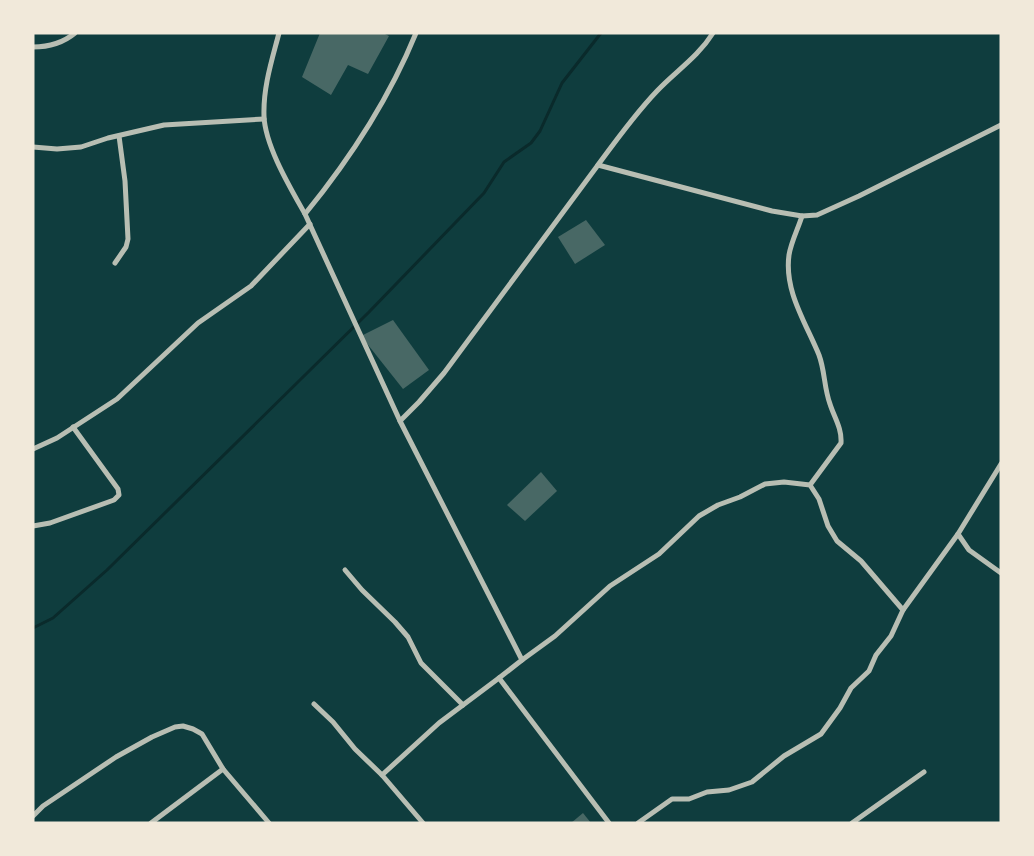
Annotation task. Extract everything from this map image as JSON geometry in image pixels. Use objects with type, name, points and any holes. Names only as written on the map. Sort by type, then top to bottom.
[{"type":"street","points":[[33,47],[54,45],[75,33]]},
{"type":"street","points":[[279,33],[268,73],[264,119],[272,150],[310,224],[400,421],[522,660]]},
{"type":"street","points":[[305,214],[333,180],[385,99],[416,33]]},
{"type":"street","points":[[400,421],[420,402],[444,373],[638,113],[658,90],[693,58],[712,33]]},
{"type":"street","points":[[33,147],[57,149],[81,147],[164,125],[264,119]]},
{"type":"street","points":[[598,165],[772,211],[802,216],[817,215],[1000,127]]},
{"type":"street","points":[[115,262],[126,247],[128,239],[125,181],[119,136]]},
{"type":"street","points":[[802,216],[789,253],[788,272],[798,310],[819,356],[826,378],[829,402],[841,435],[841,443],[810,485]]},
{"type":"street","points":[[33,450],[73,428],[117,399],[198,323],[251,286],[310,224]]},
{"type":"street","points":[[33,526],[50,523],[114,500],[119,495],[118,489],[73,428]]},
{"type":"street","points":[[638,823],[672,799],[689,799],[707,792],[729,790],[752,782],[784,756],[817,738],[833,720],[851,688],[869,671],[876,655],[891,636],[903,610],[958,534],[1001,464]]},
{"type":"street","points":[[382,775],[439,723],[555,636],[610,586],[659,554],[699,516],[765,484],[783,482],[810,485]]},
{"type":"street","points":[[810,485],[819,499],[828,526],[837,541],[861,561],[903,610]]},
{"type":"street","points":[[958,534],[969,550],[1001,573]]},
{"type":"street","points":[[345,570],[408,637],[421,663],[463,705]]},
{"type":"street","points":[[499,678],[609,823]]},
{"type":"street","points":[[314,704],[382,775],[423,823]]},
{"type":"street","points":[[33,816],[43,806],[116,757],[175,727],[193,729],[202,734],[223,769],[269,823]]},
{"type":"street","points":[[151,823],[223,769]]},
{"type":"street","points":[[852,823],[924,772]]},
{"type":"building","points":[[320,33],[383,33],[389,36],[368,74],[348,65],[331,95],[302,77]]},
{"type":"building","points":[[586,220],[605,245],[575,264],[558,237]]},
{"type":"building","points":[[393,320],[429,370],[403,389],[361,336]]},
{"type":"building","points":[[541,472],[557,491],[525,521],[507,505]]},
{"type":"building","points":[[583,813],[591,823],[571,823]]},
{"type":"waterway","points":[[33,628],[53,618],[107,570],[369,312],[484,193],[504,162],[531,143],[540,131],[562,83],[601,33]]}]
